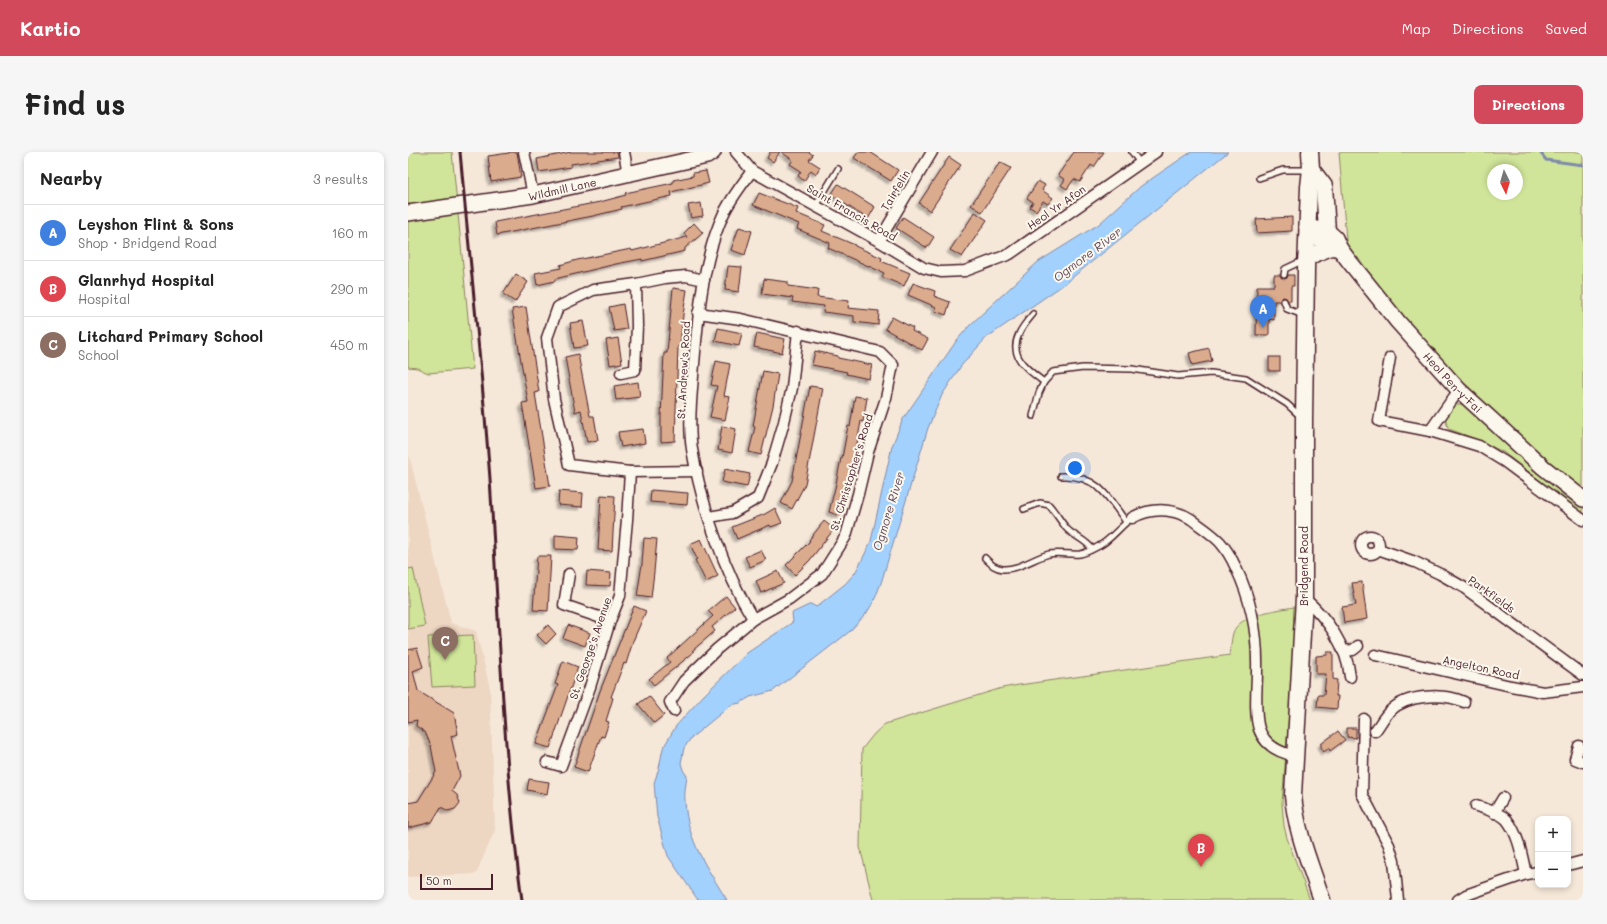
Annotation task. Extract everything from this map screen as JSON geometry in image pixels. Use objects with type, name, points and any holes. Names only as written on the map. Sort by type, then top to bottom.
[{"type":"main road","name":"Bridgend Road","points":[[1310,152],[1311,169],[1306,258],[1304,598],[1293,795],[1294,809],[1307,857],[1322,900]]},
{"type":"main road","points":[[1311,169],[1324,186],[1327,231]]},
{"type":"street","points":[[524,152],[533,195]]},
{"type":"street","points":[[624,152],[628,174]]},
{"type":"street","name":"Wildmill Lane","points":[[408,213],[533,195],[707,156],[713,152]]},
{"type":"street","name":"Saint Francis Road","points":[[736,152],[752,171],[879,241],[924,268],[941,272],[965,271]]},
{"type":"street","name":"Tairfelin","points":[[879,241],[932,152]]},
{"type":"street","name":"Heol Yr Afon","points":[[965,271],[1010,254],[1156,152]]},
{"type":"street","name":"St. Andrew's Road","points":[[752,171],[724,213],[713,242],[698,313],[691,396],[692,448],[709,518],[732,579],[753,619]]},
{"type":"street","points":[[1307,227],[1327,231]]},
{"type":"street","name":"Heol Pen-y-Fai","points":[[1307,227],[1318,240],[1336,248],[1398,322],[1459,390],[1543,467],[1583,498]]},
{"type":"street","name":"Heol Pen-y-Fai","points":[[1327,231],[1335,238],[1336,248]]},
{"type":"street","points":[[1306,258],[1336,248]]},
{"type":"street","points":[[697,471],[630,472],[569,465],[554,399],[547,338],[558,307],[593,290],[636,284],[664,278],[686,276],[704,280]]},
{"type":"street","points":[[621,373],[635,370],[638,326],[636,284]]},
{"type":"street","name":"St. Christopher's Road","points":[[674,710],[670,702],[684,681],[717,649],[753,619],[789,600],[822,574],[846,536],[868,452],[886,398],[893,365],[880,352],[798,331],[741,319],[698,313]]},
{"type":"street","points":[[709,518],[732,513],[758,498],[772,463],[784,422],[792,388],[798,331]]},
{"type":"street","points":[[1390,358],[1379,421],[1430,431],[1479,446],[1505,462],[1583,520]]},
{"type":"street","points":[[1430,431],[1459,390]]},
{"type":"street","name":"St. George's Avenue","points":[[547,762],[561,766],[590,687],[610,621],[620,596],[630,472]]},
{"type":"street","points":[[1129,520],[1142,512],[1166,510],[1177,512],[1192,518],[1220,542],[1230,557],[1241,579],[1253,615],[1258,652],[1257,717],[1259,729],[1265,741],[1275,749],[1286,754],[1296,756]]},
{"type":"street","name":"Parkfields","points":[[1378,549],[1415,562],[1463,587],[1583,674]]},
{"type":"street","points":[[569,574],[564,605],[610,621]]},
{"type":"street","points":[[1304,598],[1327,622],[1343,651],[1348,663],[1350,677]]},
{"type":"street","points":[[1343,651],[1353,650],[1358,646]]},
{"type":"street","name":"Angelton Road","points":[[1375,655],[1510,686],[1543,692],[1583,687]]},
{"type":"street","points":[[1364,731],[1378,732],[1389,711],[1402,702],[1429,696],[1454,698],[1464,702]]},
{"type":"street","points":[[1364,719],[1362,794],[1389,845],[1394,861],[1398,900]]},
{"type":"street","points":[[1574,759],[1579,746]]},
{"type":"street","points":[[1494,813],[1503,798]]},
{"type":"street","points":[[1476,806],[1485,808],[1506,819],[1515,834],[1526,874]]},
{"type":"street","points":[[1571,864],[1583,861]]},
{"type":"street","points":[[1458,900],[1466,895],[1526,874],[1535,872]]},
{"type":"lane","points":[[1132,152],[1140,163]]},
{"type":"lane","points":[[816,206],[838,169]]},
{"type":"lane","points":[[1259,178],[1283,170],[1311,169]]},
{"type":"lane","points":[[1284,275],[1286,269],[1306,258]]},
{"type":"lane","points":[[1284,301],[1287,309],[1306,316]]},
{"type":"lane","points":[[1033,314],[1018,334],[1016,351],[1023,366],[1044,382]]},
{"type":"lane","points":[[1033,416],[1039,393],[1044,382],[1054,372],[1083,368],[1132,369],[1178,376],[1211,373],[1246,378],[1287,404],[1304,420]]},
{"type":"lane","points":[[985,558],[994,567],[1004,569],[1019,566],[1050,554],[1080,554],[1092,549],[1112,536],[1129,520],[1094,483],[1085,478],[1072,475],[1061,476]]},
{"type":"lane","points":[[1024,509],[1040,504],[1049,505],[1066,528],[1074,535],[1088,543],[1092,549]]},
{"type":"shaded area","points":[[409,455],[451,623],[476,631],[490,688],[495,830],[476,874],[408,877]]},
{"type":"green space","points":[[408,152],[452,152],[473,369],[428,373],[417,368],[408,367]]},
{"type":"green space","points":[[1339,152],[1583,152],[1583,491],[1490,412],[1432,351],[1347,252]]},
{"type":"green space","points":[[1456,404],[1466,404],[1583,504],[1583,514],[1503,452],[1478,440],[1449,429],[1445,417],[1452,406]]},
{"type":"green space","points":[[413,568],[425,626],[408,629],[408,569]]},
{"type":"green space","points":[[1294,607],[1295,639],[1282,804],[1284,826],[1287,838],[1310,900],[873,900],[860,847],[862,749],[874,734],[885,724],[1002,688],[1230,655],[1233,633],[1243,621],[1259,614]]},
{"type":"green space","points":[[473,635],[475,685],[432,687],[428,637]]},
{"type":"water","name":"Ogmore River","points":[[1191,152],[1228,152],[1063,285],[986,338],[961,366],[942,395],[928,428],[881,583],[874,601],[866,614],[849,632],[773,691],[750,697],[740,703],[731,705],[691,738],[684,748],[681,763],[687,776],[685,798],[690,828],[705,865],[727,900],[698,900],[668,856],[657,817],[654,783],[663,748],[676,726],[703,696],[747,653],[793,622],[792,613],[811,604],[816,607],[845,584],[855,573],[871,541],[892,446],[903,419],[957,340],[970,325],[1038,262],[1099,224],[1141,186]]},
{"type":"building","points":[[517,152],[521,177],[491,182],[488,156]]},
{"type":"building","points":[[571,152],[618,152],[618,157],[571,164],[571,167],[539,172],[537,159]]},
{"type":"building","points":[[770,152],[780,152],[773,162],[767,158]]},
{"type":"building","points":[[781,152],[809,152],[813,155],[809,160],[820,167],[816,174],[811,170],[804,181],[798,176],[801,171],[790,164],[793,160]]},
{"type":"building","points":[[858,152],[870,152],[898,170],[891,181],[854,158]]},
{"type":"building","points":[[1074,152],[1104,152],[1094,167],[1091,165],[1080,182],[1074,179],[1067,189],[1061,185],[1065,180],[1058,175]]},
{"type":"building","points":[[949,157],[961,165],[930,211],[919,203]]},
{"type":"building","points":[[1000,162],[1011,168],[982,212],[971,205]]},
{"type":"building","points":[[706,171],[709,183],[671,192],[672,196],[621,207],[622,209],[593,216],[497,235],[495,222],[600,202],[626,195],[625,193],[673,183],[673,180],[693,176],[693,173]]},
{"type":"building","points":[[1038,181],[1045,185],[1042,190],[1053,198],[1048,204],[1043,201],[1036,211],[1030,207],[1033,202],[1027,198]]},
{"type":"building","points":[[838,184],[875,207],[868,219],[831,195]]},
{"type":"building","points":[[759,193],[798,208],[796,213],[825,225],[822,231],[882,258],[881,261],[910,273],[904,286],[882,277],[884,273],[828,248],[830,243],[797,229],[799,224],[753,205]]},
{"type":"building","points":[[701,203],[703,216],[691,218],[688,205]]},
{"type":"building","points":[[975,212],[987,220],[962,257],[950,250]]},
{"type":"building","points":[[903,217],[934,237],[927,248],[896,228]]},
{"type":"building","points":[[1292,217],[1292,231],[1257,233],[1256,219]]},
{"type":"building","points":[[694,223],[703,233],[685,248],[685,251],[642,261],[642,259],[616,264],[537,285],[535,273],[561,268],[560,265],[577,260],[631,249],[632,251],[687,237],[684,233]]},
{"type":"building","points":[[739,227],[752,231],[745,255],[731,250]]},
{"type":"building","points":[[728,266],[742,267],[739,292],[725,290]]},
{"type":"building","points":[[516,274],[528,282],[515,302],[503,294]]},
{"type":"building","points":[[1274,275],[1280,275],[1284,279],[1287,278],[1288,275],[1294,275],[1294,286],[1291,286],[1291,301],[1288,301],[1284,297],[1281,298],[1280,301],[1274,301],[1274,320],[1269,319],[1269,335],[1256,335],[1257,286],[1274,286]]},
{"type":"building","points":[[764,279],[788,282],[788,286],[818,290],[817,297],[849,301],[848,308],[879,311],[878,325],[854,322],[854,316],[823,312],[824,306],[792,302],[793,298],[762,294]]},
{"type":"building","points":[[913,283],[935,291],[934,296],[950,302],[946,315],[935,311],[936,307],[908,295]]},
{"type":"building","points":[[673,288],[687,290],[680,346],[678,346],[675,441],[661,442],[664,353],[667,353]]},
{"type":"building","points":[[623,304],[627,329],[614,331],[609,307]]},
{"type":"building","points":[[526,307],[539,392],[535,393],[550,486],[536,488],[522,403],[528,402],[512,309]]},
{"type":"building","points":[[892,317],[913,328],[912,331],[928,339],[922,350],[885,329]]},
{"type":"building","points":[[583,321],[588,346],[574,348],[570,323]]},
{"type":"building","points":[[718,328],[742,333],[739,346],[715,341]]},
{"type":"building","points":[[757,333],[785,339],[782,353],[754,347]]},
{"type":"building","points":[[618,338],[622,363],[610,365],[606,340]]},
{"type":"building","points":[[1209,348],[1212,361],[1192,365],[1189,353]]},
{"type":"building","points":[[815,351],[838,356],[838,358],[872,365],[869,379],[846,374],[847,372],[812,365]]},
{"type":"building","points":[[578,354],[590,416],[594,416],[598,440],[587,442],[581,410],[575,412],[565,357]]},
{"type":"building","points":[[1269,357],[1280,357],[1280,371],[1269,371]]},
{"type":"building","points":[[716,361],[730,364],[724,396],[730,397],[725,420],[710,417],[717,386],[711,385]]},
{"type":"building","points":[[763,371],[778,374],[773,406],[761,455],[749,452],[755,427],[753,426]]},
{"type":"building","points":[[638,382],[640,397],[616,400],[614,386]]},
{"type":"building","points":[[810,386],[823,388],[805,484],[792,509],[781,503],[792,481]]},
{"type":"building","points":[[855,396],[867,398],[863,422],[861,421],[850,484],[840,516],[829,512],[848,426],[850,427]]},
{"type":"building","points":[[722,426],[736,429],[732,453],[718,450]]},
{"type":"building","points":[[643,429],[645,443],[621,447],[618,432]]},
{"type":"building","points":[[725,469],[750,474],[747,487],[722,482]]},
{"type":"building","points":[[651,490],[688,493],[687,505],[650,502]]},
{"type":"building","points":[[559,491],[583,493],[582,507],[558,505]]},
{"type":"building","points":[[601,495],[615,496],[612,551],[598,550]]},
{"type":"building","points":[[775,508],[782,523],[771,527],[770,525],[737,539],[732,527],[765,514]]},
{"type":"building","points":[[824,521],[834,529],[810,560],[795,575],[786,565],[810,541],[809,540]]},
{"type":"building","points":[[555,535],[579,537],[578,550],[555,549]]},
{"type":"building","points":[[644,538],[657,539],[651,598],[637,596]]},
{"type":"building","points":[[701,539],[718,576],[706,582],[695,560],[697,559],[690,544]]},
{"type":"building","points":[[761,550],[766,560],[750,567],[745,557]]},
{"type":"building","points":[[537,556],[551,556],[548,611],[533,610]]},
{"type":"building","points":[[587,571],[611,573],[610,586],[586,585]]},
{"type":"building","points":[[778,571],[784,583],[761,593],[756,581]]},
{"type":"building","points":[[1362,582],[1367,619],[1344,623],[1342,607],[1356,605],[1352,583]]},
{"type":"building","points":[[726,596],[735,607],[712,627],[715,631],[692,651],[694,652],[654,685],[649,679],[670,662],[667,658],[713,616],[708,611]]},
{"type":"building","points":[[634,606],[646,611],[633,641],[626,664],[624,663],[611,697],[613,698],[606,721],[609,722],[604,737],[601,736],[588,772],[574,767],[600,691]]},
{"type":"building","points":[[548,625],[556,634],[546,644],[537,635]]},
{"type":"building","points":[[568,625],[590,633],[585,646],[563,638]]},
{"type":"building","points":[[417,648],[423,667],[413,671],[418,691],[454,713],[458,734],[451,736],[460,776],[452,791],[457,795],[460,803],[455,809],[448,811],[441,807],[432,822],[408,828],[408,803],[418,801],[436,772],[431,746],[425,732],[416,726],[417,720],[408,722],[408,650]]},
{"type":"building","points":[[1327,652],[1333,652],[1333,679],[1337,680],[1337,709],[1317,707],[1318,695],[1324,695],[1326,674],[1316,674],[1316,656],[1327,655]]},
{"type":"building","points":[[563,661],[578,667],[550,748],[536,744],[558,685],[555,684]]},
{"type":"building","points":[[649,696],[664,715],[654,723],[638,704]]},
{"type":"building","points":[[1347,728],[1356,728],[1356,738],[1347,737]]},
{"type":"building","points":[[1338,731],[1345,740],[1330,751],[1329,748],[1324,752],[1321,744]]},
{"type":"building","points":[[529,779],[549,782],[547,794],[527,790]]},
{"type":"waterway","points":[[1540,152],[1546,160],[1583,165]]},
{"type":"railway","points":[[460,152],[487,438],[502,690],[510,795],[522,900]]},
{"type":"place","name":"Leyshon Flint & Sons","points":[[1263,328]]},
{"type":"place","name":"Litchard Primary School","points":[[445,660]]},
{"type":"place","name":"Glanrhyd Hospital","points":[[1201,867]]}]
